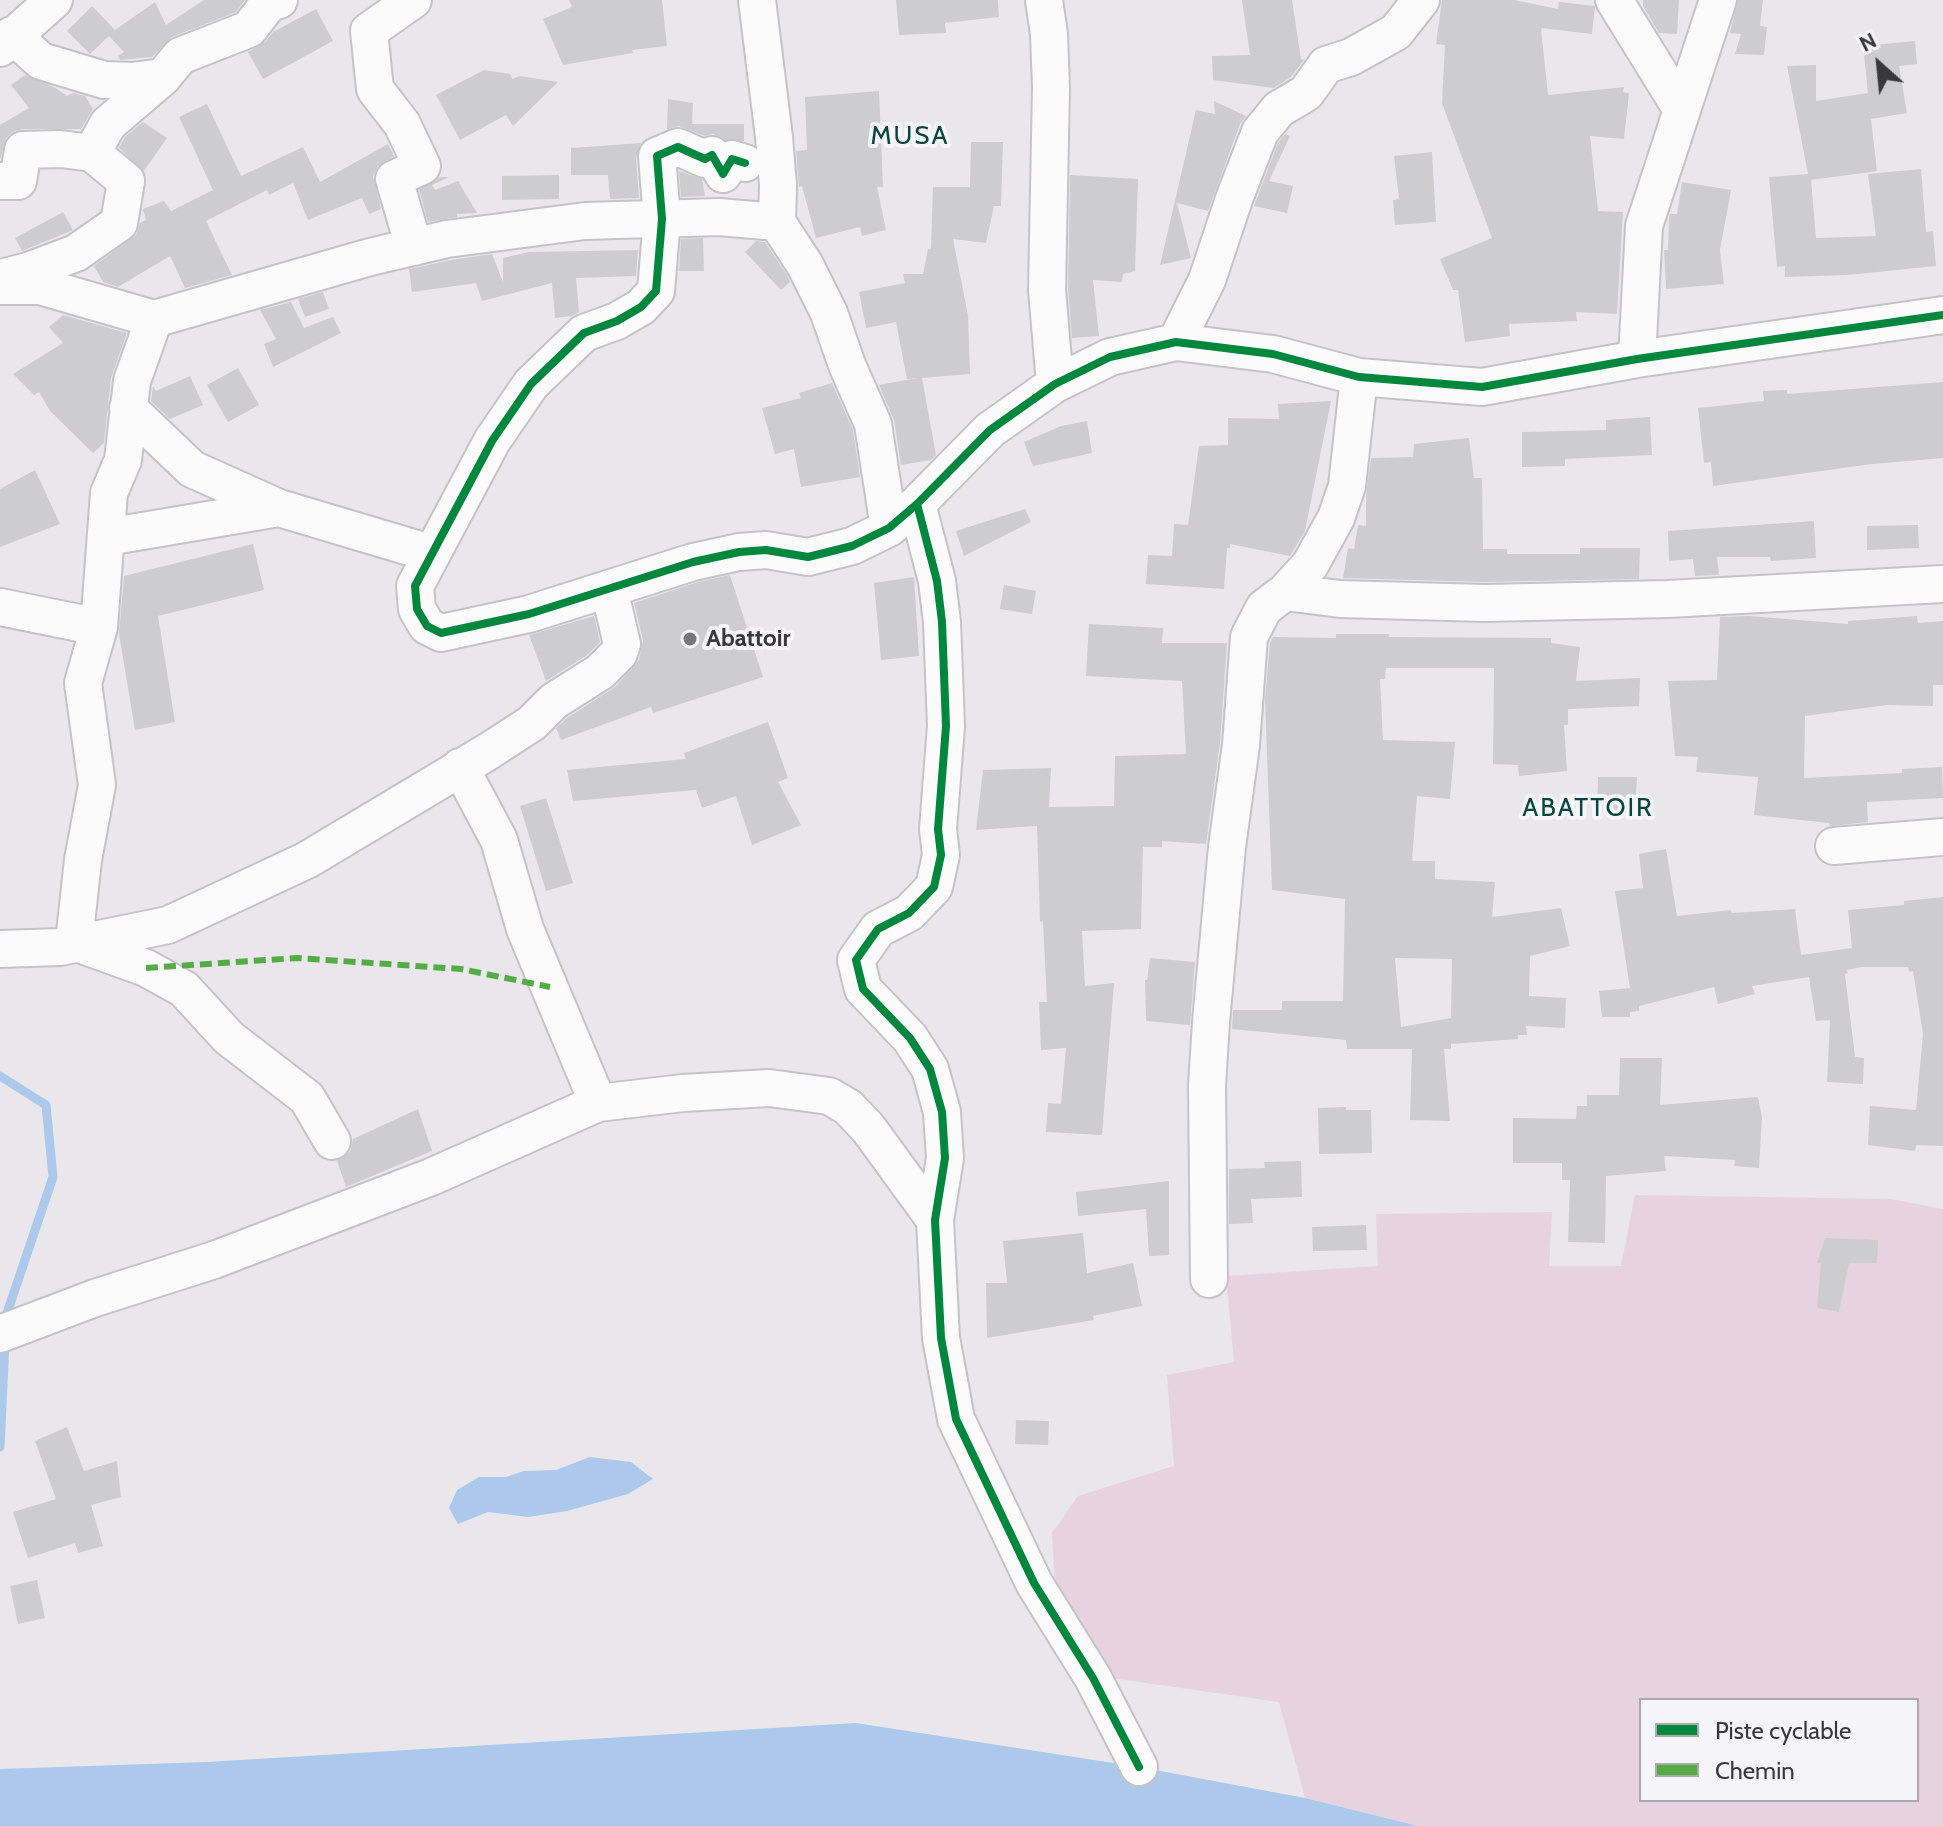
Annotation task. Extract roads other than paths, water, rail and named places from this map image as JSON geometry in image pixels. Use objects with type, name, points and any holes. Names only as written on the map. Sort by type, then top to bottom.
[{"type":"street","points":[[54,0],[6,41],[41,61],[104,80],[132,81],[163,77]]},
{"type":"street","points":[[92,153],[108,124],[163,77],[180,56],[249,29],[269,3],[279,0]]},
{"type":"street","points":[[413,0],[369,31],[375,89],[402,124],[422,166],[394,179],[414,247]]},
{"type":"street","points":[[757,0],[774,137],[777,222],[805,265],[829,313],[847,365],[873,424],[889,528]]},
{"type":"street","points":[[1044,0],[1051,88],[1047,290],[1055,384]]},
{"type":"street","points":[[1176,342],[1207,280],[1260,132],[1279,109],[1306,93],[1326,65],[1351,57],[1396,32],[1421,0]]},
{"type":"street","points":[[1614,0],[1682,110]]},
{"type":"street","points":[[1637,359],[1644,226],[1718,0]]},
{"type":"street","points":[[745,163],[732,159],[723,174],[712,155],[705,159],[678,147],[657,156],[662,219],[656,291],[641,307],[617,321],[584,333],[531,384],[492,441],[415,586],[417,609],[427,626],[441,633],[529,614],[693,562],[739,552],[766,550],[808,557],[852,546],[889,528],[990,430],[1055,384],[1110,357],[1176,342],[1273,354],[1359,377],[1482,387],[1637,359],[1943,315]]},
{"type":"street","points":[[0,181],[18,181],[23,150],[61,149],[92,153],[126,181],[119,223],[76,253],[0,278]]},
{"type":"street","points":[[0,286],[40,286],[154,319],[370,257],[522,228],[585,221],[719,217],[777,222]]},
{"type":"street","points":[[74,942],[83,860],[97,785],[83,683],[99,627],[109,493],[123,460],[132,381],[154,319]]},
{"type":"street","points":[[1209,1279],[1209,1054],[1249,637],[1264,608],[1285,592],[1310,565],[1336,518],[1347,486],[1359,377]]},
{"type":"street","points":[[128,408],[192,469],[279,508],[430,553]]},
{"type":"street","points":[[917,504],[937,581],[942,622],[946,726],[938,829],[941,855],[934,887],[909,913],[878,929],[856,960],[863,989],[910,1038],[930,1069],[942,1112],[945,1158],[935,1220],[941,1338],[956,1419],[1034,1583],[1093,1678],[1139,1767]]},
{"type":"street","points":[[107,537],[279,508]]},
{"type":"street","points":[[1285,592],[1340,599],[1485,603],[1668,599],[1943,584]]},
{"type":"street","points":[[0,949],[60,947],[168,925],[307,860],[532,723],[554,701],[600,672],[619,653],[622,644],[609,589]]},
{"type":"street","points":[[0,607],[99,627]]},
{"type":"street","points":[[460,767],[499,840],[525,929],[598,1103]]},
{"type":"street","points":[[1834,846],[1943,837]]},
{"type":"street","points":[[74,942],[146,968],[184,989],[229,1038],[307,1098],[332,1141]]},
{"type":"street","points":[[0,1334],[95,1298],[214,1260],[416,1183],[598,1103],[683,1093],[769,1088],[829,1096],[848,1107],[868,1128],[935,1220]]},
{"type":"water","points":[[590,1457],[631,1462],[653,1479],[628,1494],[567,1511],[528,1517],[488,1512],[458,1524],[449,1508],[457,1490],[479,1477],[506,1477],[524,1471],[556,1470]]},
{"type":"water","points":[[856,1723],[1139,1767],[1305,1798],[1418,1826],[0,1826],[0,1769],[207,1762]]},
{"type":"waterway","points":[[0,1076],[46,1105],[53,1177],[6,1323]]},
{"type":"waterway","points":[[0,1447],[5,1342]]},
{"type":"place","name":"Abattoir","points":[[690,639]]},
{"type":"district","name":"MUSA","points":[[910,136]]},
{"type":"district","name":"ABATTOIR","points":[[1588,808]]}]
